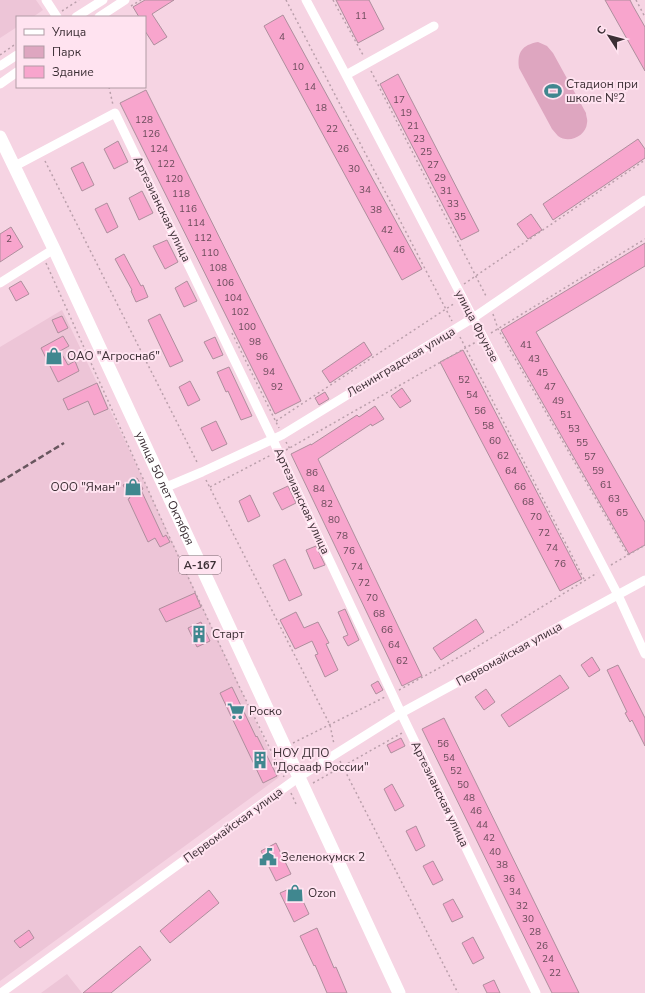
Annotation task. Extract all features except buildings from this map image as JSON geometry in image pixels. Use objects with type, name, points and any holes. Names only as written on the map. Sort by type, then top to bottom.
[{"type":"highway","name":"улица 50 лет Октября","points":[[0,137],[15,166],[48,253],[164,488],[285,748],[394,991]]},
{"type":"street","points":[[46,0],[56,16]]},
{"type":"street","points":[[78,16],[103,0]]},
{"type":"street","points":[[101,16],[125,0]]},
{"type":"street","name":"улица Фрунзе","points":[[306,0],[618,595],[645,654]]},
{"type":"street","points":[[346,75],[434,26]]},
{"type":"street","points":[[0,66],[16,56]]},
{"type":"street","points":[[0,84],[16,73]]},
{"type":"street","points":[[15,166],[115,113]]},
{"type":"street","name":"Артезианская улица","points":[[115,113],[536,993]]},
{"type":"street","name":"Ленинградская улица","points":[[164,488],[272,440],[473,318],[645,200]]},
{"type":"street","points":[[0,283],[48,253]]},
{"type":"street","name":"Первомайская улица","points":[[1,993],[288,785],[301,783],[336,754],[401,713],[645,580]]},
{"type":"path","points":[[56,16],[79,0]]},
{"type":"path","points":[[286,0],[445,310],[466,347],[585,581]]},
{"type":"path","points":[[334,0],[476,276],[498,329],[628,554]]},
{"type":"path","points":[[636,0],[645,17]]},
{"type":"path","points":[[0,55],[16,44]]},
{"type":"path","points":[[109,88],[115,113]]},
{"type":"path","points":[[41,153],[330,725],[336,754],[458,993]]},
{"type":"path","points":[[458,289],[645,160]]},
{"type":"path","points":[[290,449],[483,338],[645,239]]},
{"type":"path","points":[[48,253],[168,534],[296,804]]},
{"type":"path","points":[[266,427],[276,422],[463,298]]},
{"type":"path","points":[[210,486],[271,455]]},
{"type":"path","points":[[272,754],[392,693],[470,651],[645,545]]},
{"type":"path","points":[[301,783],[343,766],[409,729]]},
{"type":"shaded area","points":[[0,0],[36,0],[43,10],[34,16],[16,16],[16,28],[0,38]]},
{"type":"shaded area","points":[[62,310],[136,464],[280,774],[278,778],[0,981],[0,347]]},
{"type":"shaded area","points":[[67,974],[82,993],[41,993]]},
{"type":"green space","name":"Стадион при школе №2","points":[[538,42],[547,46],[553,53],[586,113],[587,121],[584,132],[572,139],[558,136],[552,129],[519,68],[519,58],[524,47]]},
{"type":"railway","points":[[0,482],[64,443]]},
{"type":"place","name":"Стадион при школе №2","points":[[553,91]]},
{"type":"place","name":"ОАО \"Агроснаб\"","points":[[54,356]]},
{"type":"place","name":"ООО \"Яман\"","points":[[133,487]]},
{"type":"place","name":"Старт","points":[[199,634]]},
{"type":"place","name":"Роско","points":[[236,711]]},
{"type":"place","name":"НОУ ДПО \"Досааф России\"","points":[[260,760]]},
{"type":"place","name":"Зеленокумск 2","points":[[268,857]]},
{"type":"place","name":"Ozon","points":[[295,893]]}]
